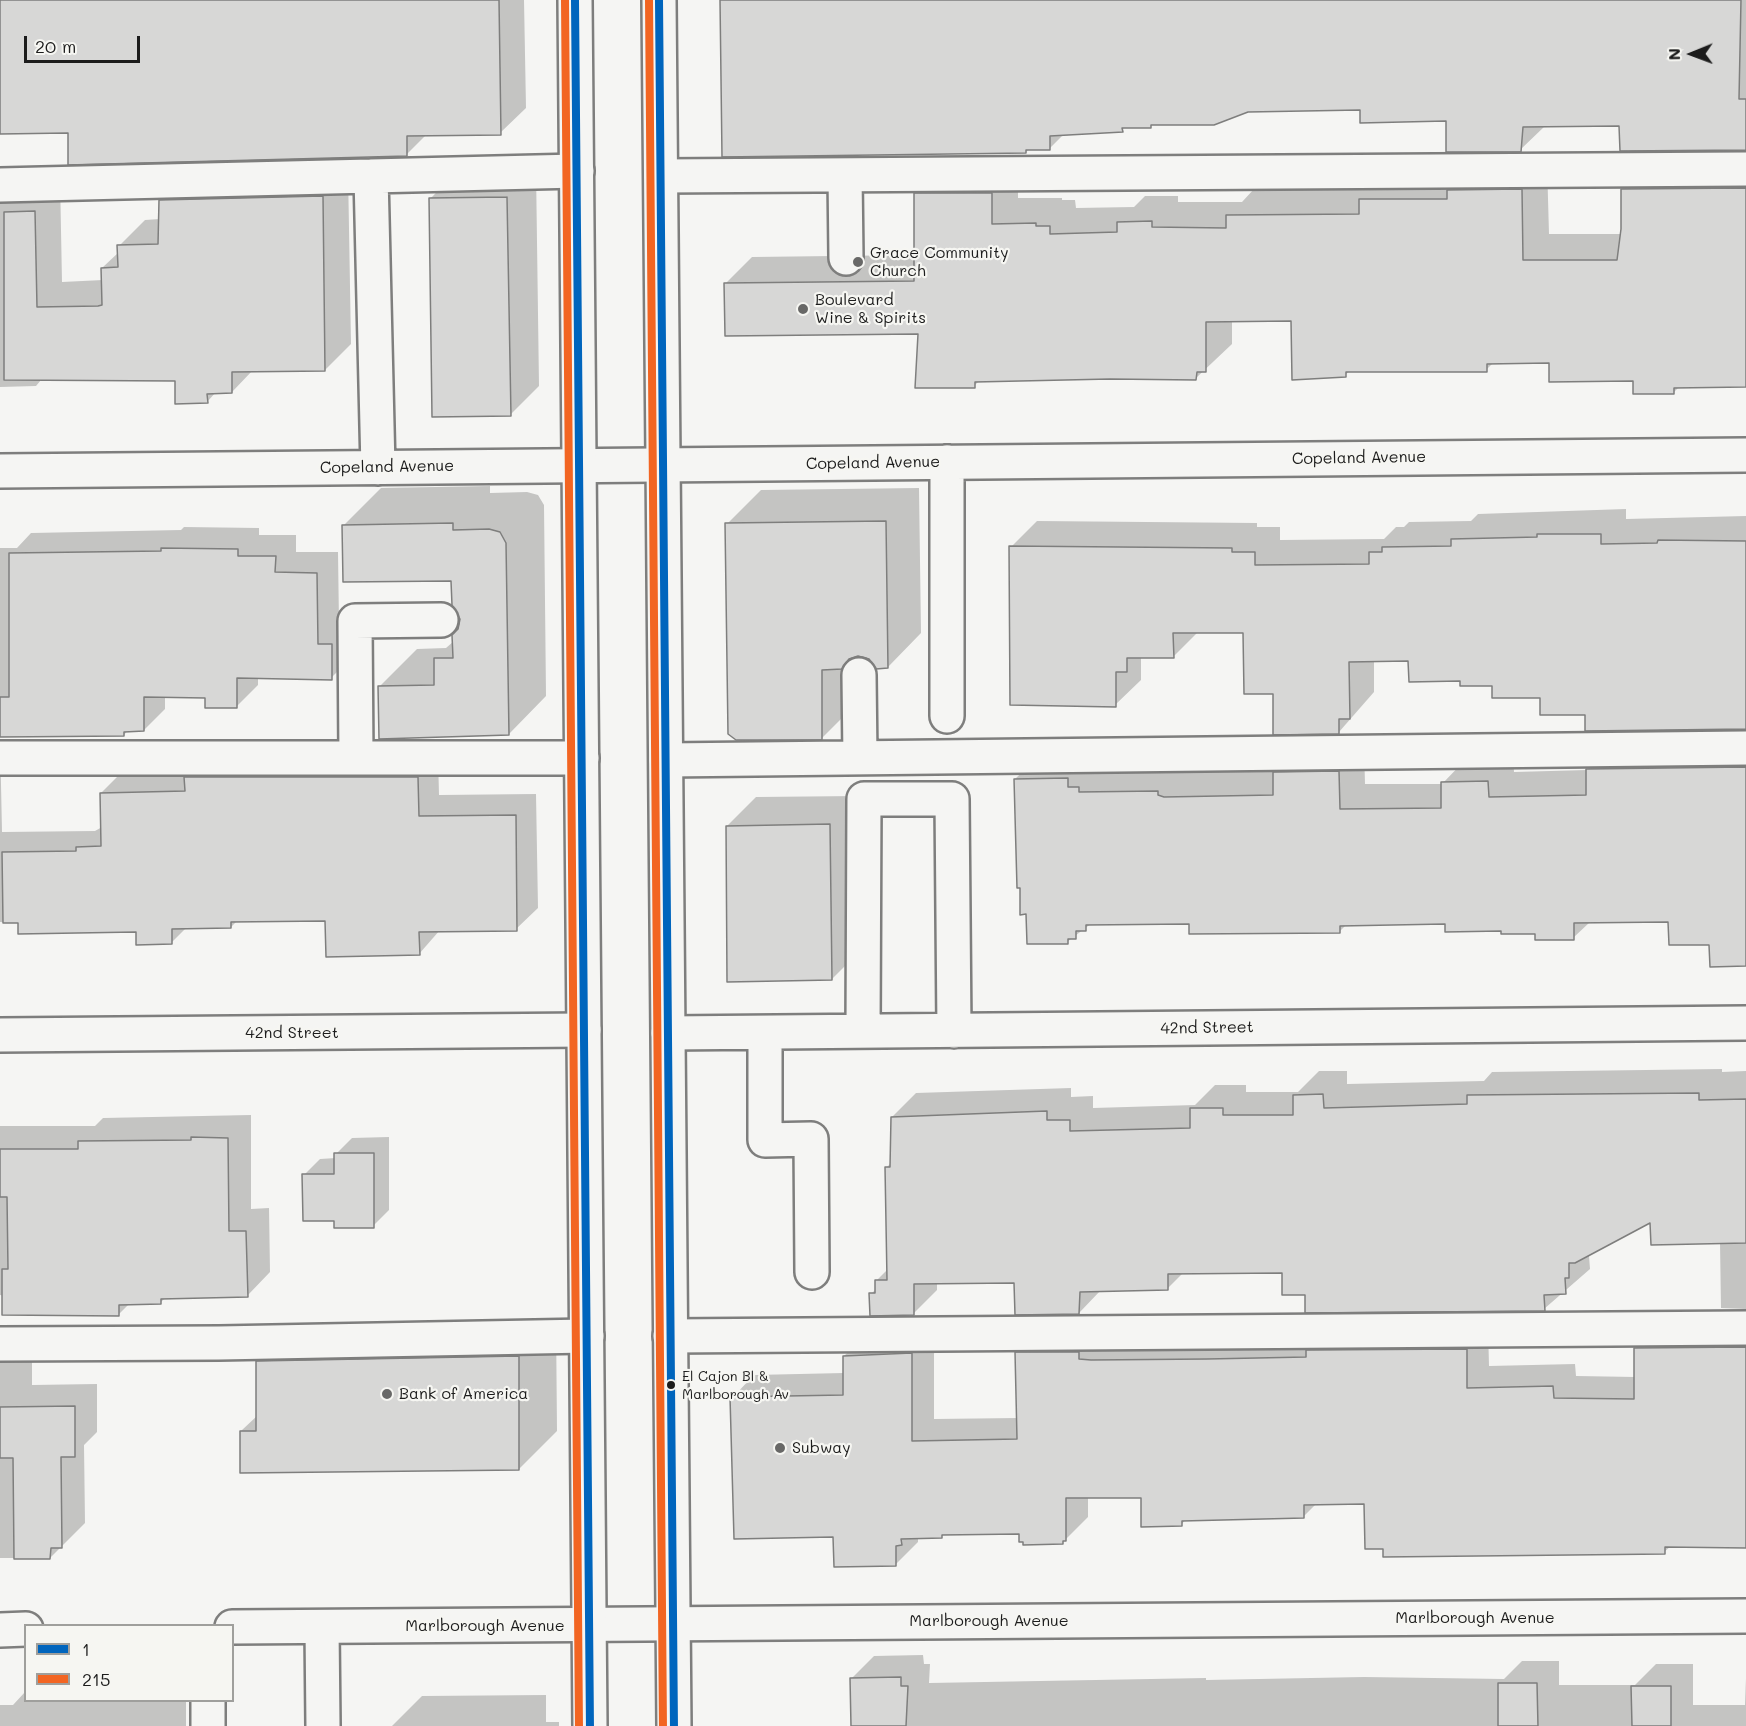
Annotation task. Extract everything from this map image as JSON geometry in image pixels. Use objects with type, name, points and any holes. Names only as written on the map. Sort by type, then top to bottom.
[{"type":"street","points":[[575,0],[590,1726]]},
{"type":"street","points":[[659,0],[674,1726]]},
{"type":"street","points":[[661,176],[1746,169]]},
{"type":"street","points":[[0,185],[576,171]]},
{"type":"street","points":[[845,175],[846,258]]},
{"type":"street","points":[[371,176],[378,468]]},
{"type":"street","name":"Copeland Avenue","points":[[0,471],[1746,455]]},
{"type":"street","points":[[947,462],[948,716]]},
{"type":"street","points":[[356,758],[355,621],[441,620]]},
{"type":"street","points":[[859,675],[860,758]]},
{"type":"street","points":[[666,760],[1746,748]]},
{"type":"street","points":[[0,758],[582,758]]},
{"type":"street","points":[[863,1031],[864,799],[952,799],[954,1031]]},
{"type":"street","name":"42nd Street","points":[[668,1033],[1746,1023]]},
{"type":"street","name":"42nd Street","points":[[0,1035],[584,1030]]},
{"type":"street","points":[[765,1033],[765,1140],[811,1139],[813,1272]]},
{"type":"street","points":[[670,1336],[1746,1328]]},
{"type":"street","points":[[0,1344],[219,1343],[586,1336]]},
{"type":"street","name":"Marlborough Avenue","points":[[234,1628],[1746,1616]]},
{"type":"street","points":[[322,1627],[323,1726]]},
{"type":"street","points":[[0,1630],[24,1629]]},
{"type":"street","points":[[208,1702],[208,1726]]},
{"type":"building","points":[[0,0],[499,0],[501,135],[407,136],[407,156],[68,165],[68,133],[0,134]]},
{"type":"building","points":[[720,0],[1741,0],[1739,99],[1746,99],[1746,150],[1620,151],[1619,126],[1523,127],[1521,152],[1446,152],[1446,121],[1360,123],[1360,110],[1248,112],[1214,125],[1151,125],[1151,128],[1122,128],[1123,132],[1050,136],[1050,150],[1026,150],[1026,153],[722,157]]},
{"type":"building","points":[[1746,188],[1746,387],[1674,388],[1674,394],[1633,394],[1633,381],[1549,382],[1549,363],[1487,364],[1487,372],[1346,372],[1346,377],[1292,380],[1291,321],[1206,322],[1206,372],[1197,372],[1196,380],[975,382],[975,388],[915,388],[918,334],[725,336],[724,283],[914,281],[914,193],[992,193],[992,224],[1036,223],[1036,226],[1050,226],[1050,234],[1117,232],[1117,222],[1152,221],[1152,227],[1226,228],[1226,215],[1359,214],[1359,199],[1447,199],[1447,190],[1522,189],[1523,260],[1617,260],[1621,229],[1621,189]]},
{"type":"building","points":[[323,196],[325,371],[232,372],[232,393],[207,394],[208,403],[175,404],[175,381],[4,380],[4,212],[35,211],[37,307],[98,306],[102,305],[101,268],[118,267],[117,245],[158,244],[159,200]]},
{"type":"building","points":[[507,197],[511,416],[432,417],[429,198]]},
{"type":"building","points":[[886,521],[888,668],[876,669],[869,659],[858,656],[849,659],[842,669],[822,670],[822,740],[736,740],[728,734],[725,523]]},
{"type":"building","points":[[453,523],[453,530],[489,529],[500,532],[506,543],[509,735],[379,739],[378,686],[434,685],[434,658],[453,658],[452,635],[458,629],[460,619],[452,605],[451,581],[343,582],[342,525]]},
{"type":"building","points":[[1537,534],[1601,534],[1601,544],[1657,543],[1658,540],[1746,541],[1746,729],[1585,731],[1585,715],[1540,715],[1540,698],[1492,698],[1492,686],[1460,686],[1460,681],[1409,682],[1408,661],[1349,662],[1350,719],[1339,719],[1339,734],[1273,735],[1273,694],[1244,694],[1243,633],[1173,633],[1174,658],[1127,658],[1127,672],[1116,672],[1116,707],[1010,705],[1009,546],[1232,548],[1232,552],[1255,552],[1255,565],[1369,564],[1369,552],[1382,552],[1382,547],[1451,546],[1451,539],[1537,537]]},
{"type":"building","points":[[161,548],[238,549],[238,556],[276,556],[275,572],[317,573],[318,644],[332,644],[332,680],[237,678],[237,708],[205,708],[205,698],[144,697],[144,731],[124,732],[124,736],[0,737],[0,697],[9,697],[9,553],[161,551]]},
{"type":"building","points":[[1746,767],[1746,966],[1710,967],[1709,945],[1669,945],[1668,922],[1574,923],[1574,940],[1535,940],[1535,934],[1501,934],[1501,931],[1445,932],[1445,924],[1340,926],[1340,933],[1189,934],[1189,924],[1086,925],[1086,931],[1076,931],[1076,939],[1068,939],[1068,944],[1027,944],[1026,914],[1020,915],[1020,888],[1017,888],[1014,779],[1068,778],[1068,787],[1079,787],[1079,792],[1158,791],[1158,795],[1164,797],[1273,795],[1273,772],[1339,771],[1340,809],[1441,808],[1441,782],[1488,781],[1489,797],[1586,795],[1586,769]]},
{"type":"building","points":[[184,777],[418,777],[419,816],[516,815],[517,931],[419,932],[420,955],[326,957],[325,921],[231,922],[231,928],[172,929],[172,944],[136,945],[136,932],[18,934],[18,923],[3,923],[2,852],[76,851],[76,847],[101,846],[100,793],[185,791]]},
{"type":"building","points":[[830,824],[832,980],[727,982],[726,826]]},
{"type":"building","points":[[1699,1093],[1699,1100],[1746,1099],[1746,1243],[1651,1245],[1650,1223],[1575,1263],[1569,1263],[1569,1278],[1565,1278],[1566,1294],[1544,1295],[1545,1311],[1305,1313],[1305,1295],[1282,1295],[1282,1273],[1168,1274],[1168,1290],[1080,1292],[1079,1314],[1015,1315],[1014,1283],[914,1284],[914,1315],[870,1316],[869,1293],[875,1293],[875,1280],[887,1280],[885,1167],[890,1167],[891,1117],[1047,1111],[1047,1120],[1070,1120],[1070,1131],[1190,1128],[1190,1108],[1223,1108],[1223,1115],[1293,1115],[1293,1095],[1323,1094],[1324,1108],[1467,1104],[1467,1095]]},
{"type":"building","points":[[191,1137],[228,1138],[229,1231],[246,1231],[248,1297],[161,1299],[161,1304],[119,1305],[119,1316],[2,1315],[2,1269],[8,1269],[7,1197],[0,1197],[0,1149],[78,1149],[78,1141],[191,1140]]},
{"type":"building","points":[[334,1153],[374,1153],[374,1228],[334,1228],[334,1221],[303,1221],[302,1174],[334,1174]]},
{"type":"building","points":[[1746,1347],[1746,1548],[1665,1547],[1665,1554],[1383,1557],[1383,1549],[1365,1549],[1364,1504],[1304,1505],[1304,1518],[1182,1521],[1182,1526],[1141,1527],[1141,1498],[1066,1498],[1066,1541],[1063,1541],[1063,1544],[1023,1545],[1023,1542],[1019,1542],[1019,1534],[942,1535],[942,1538],[901,1539],[902,1545],[896,1546],[896,1566],[834,1567],[833,1537],[734,1539],[730,1397],[843,1395],[843,1356],[912,1353],[912,1441],[1017,1439],[1015,1352],[1079,1352],[1079,1359],[1091,1360],[1306,1357],[1306,1350],[1467,1349],[1467,1388],[1553,1386],[1554,1398],[1634,1399],[1634,1348]]},
{"type":"building","name":"Bank of America","points":[[519,1356],[519,1470],[240,1473],[240,1431],[256,1431],[256,1361]]},
{"type":"building","points":[[75,1406],[75,1457],[61,1457],[62,1548],[51,1548],[50,1559],[14,1559],[13,1458],[0,1458],[0,1407]]},
{"type":"building","points":[[901,1677],[901,1686],[908,1686],[906,1726],[851,1726],[850,1678]]},
{"type":"building","points":[[1498,1683],[1537,1683],[1538,1726],[1498,1726]]},
{"type":"building","points":[[1631,1686],[1671,1686],[1671,1726],[1632,1726]]},
{"type":"transit line","name":"215","points":[[565,0],[579,1726]]},
{"type":"transit line","name":"1","points":[[575,0],[590,1726]]},
{"type":"transit line","name":"215","points":[[649,0],[663,1726]]},
{"type":"transit line","name":"1","points":[[659,0],[674,1726]]},
{"type":"place","name":"Grace Community Church","points":[[858,262]]},
{"type":"place","name":"Boulevard Wine & Spirits","points":[[803,309]]},
{"type":"place","name":"El Cajon Bl & Marlborough Av","points":[[671,1385]]},
{"type":"place","name":"Bank of America","points":[[387,1394]]},
{"type":"place","name":"Subway","points":[[780,1448]]}]
